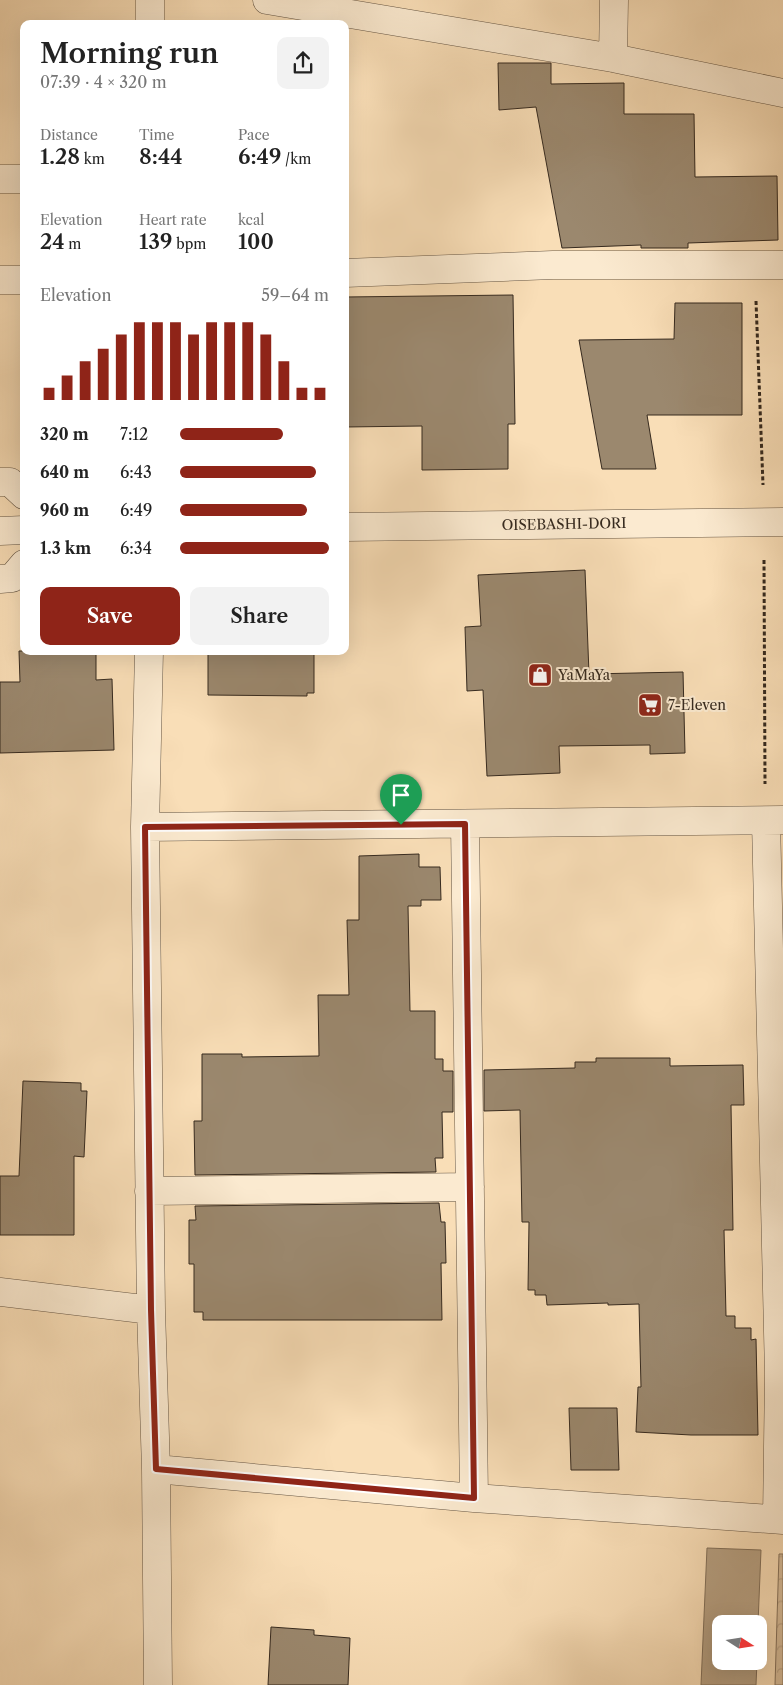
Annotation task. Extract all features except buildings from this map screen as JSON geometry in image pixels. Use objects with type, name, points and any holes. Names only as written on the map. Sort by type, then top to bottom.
[{"type":"street","points":[[150,0],[150,20]]},
{"type":"street","points":[[267,0],[613,58],[783,93]]},
{"type":"street","points":[[613,58],[614,0]]},
{"type":"street","points":[[0,179],[20,179]]},
{"type":"street","points":[[349,272],[552,265],[783,265]]},
{"type":"street","points":[[0,280],[20,280]]},
{"type":"street","points":[[0,482],[10,482],[20,491]]},
{"type":"street","name":"OISEBASHI-DORI","points":[[349,527],[783,522]]},
{"type":"street","points":[[0,531],[20,530]]},
{"type":"street","points":[[0,578],[12,578],[20,569]]},
{"type":"street","points":[[149,655],[145,827],[149,1191],[156,1469],[158,1685]]},
{"type":"street","points":[[145,827],[774,820],[781,1374],[780,1519],[474,1498],[156,1469]]},
{"type":"street","points":[[465,824],[474,1498]]},
{"type":"street","points":[[149,1191],[470,1187]]},
{"type":"street","points":[[0,1292],[151,1310]]},
{"type":"path","points":[[754,266],[763,484]]},
{"type":"path","points":[[764,560],[774,820]]},
{"type":"green space","points":[[779,1554],[783,1554],[783,1685],[775,1685]]},
{"type":"shaded area","points":[[707,1548],[761,1550],[758,1615],[712,1615],[712,1670],[757,1670],[756,1685],[701,1685]]},
{"type":"place","name":"YaMaYa","points":[[540,675]]},
{"type":"place","name":"7-Eleven","points":[[650,705]]},
{"type":"route","points":[[465,824],[474,1498],[156,1469],[151,1310],[145,827],[401,825],[465,824]]}]
